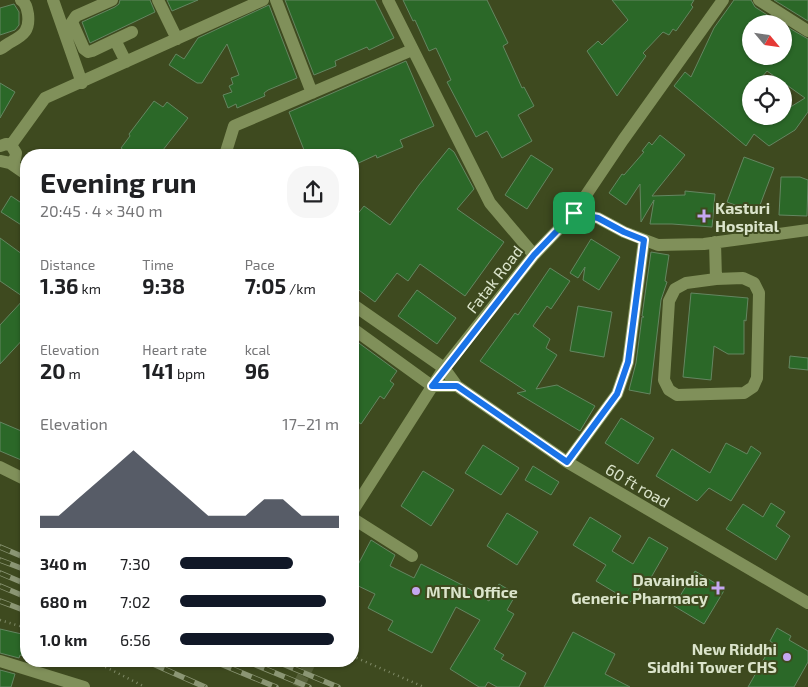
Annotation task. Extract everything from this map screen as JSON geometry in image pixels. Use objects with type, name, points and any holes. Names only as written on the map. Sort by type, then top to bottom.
[{"type":"street","points":[[0,49],[19,39],[26,32],[29,25],[28,12],[25,3],[21,0]]},
{"type":"street","points":[[53,0],[82,83]]},
{"type":"street","points":[[112,0],[72,19],[84,49],[88,52],[132,32]]},
{"type":"street","points":[[158,0],[177,39]]},
{"type":"street","points":[[20,168],[7,155],[45,98],[263,0]]},
{"type":"street","points":[[276,0],[312,93]]},
{"type":"street","points":[[388,0],[490,202],[534,255]]},
{"type":"street","name":"Fatak Road","points":[[359,501],[444,368],[534,255],[574,213],[622,140],[723,0]]},
{"type":"street","points":[[759,0],[808,31]]},
{"type":"street","points":[[115,40],[126,62]]},
{"type":"street","points":[[228,149],[234,126],[412,50]]},
{"type":"street","points":[[574,213],[598,218],[624,232],[658,245],[715,242],[808,230]]},
{"type":"street","points":[[567,462],[617,394],[628,362],[644,240]]},
{"type":"street","points":[[715,242],[716,279]]},
{"type":"street","points":[[743,278],[754,283],[759,293],[757,378],[753,387],[744,393],[677,395],[669,390],[664,380],[670,300],[675,289],[686,283],[716,279],[743,278]]},
{"type":"street","name":"60 ft road","points":[[359,309],[444,368],[457,386],[567,462],[808,603]]},
{"type":"street","points":[[359,333],[432,386],[457,386]]},
{"type":"street","points":[[0,467],[20,477]]},
{"type":"street","points":[[359,522],[412,556]]},
{"type":"street","points":[[0,660],[20,666]]},
{"type":"street","points":[[22,667],[84,687]]},
{"type":"path","points":[[0,620],[20,626]]},
{"type":"path","points":[[359,659],[424,687]]},
{"type":"path","points":[[105,667],[144,687]]},
{"type":"building","points":[[120,0],[150,0],[155,12],[90,43],[82,22],[115,7],[119,4]]},
{"type":"building","points":[[167,0],[198,0],[172,11]]},
{"type":"building","points":[[285,0],[375,0],[394,38],[369,50],[367,47],[335,61],[336,66],[314,75]]},
{"type":"building","points":[[403,0],[487,0],[508,43],[503,46],[522,88],[524,87],[534,106],[518,115],[532,141],[502,158],[487,131],[476,137],[447,82],[451,80],[436,48],[429,51],[415,20],[413,21]]},
{"type":"building","points":[[612,0],[694,0],[691,5],[693,7],[676,31],[673,29],[669,35],[663,32],[643,53],[646,56],[617,96],[587,51],[598,41],[602,45],[628,20]]},
{"type":"building","points":[[734,0],[751,0],[755,7],[767,15],[742,15],[742,65],[792,65],[792,30],[808,39],[808,112],[795,130],[769,146],[754,134],[746,146],[674,86],[685,72],[691,77],[714,28]]},
{"type":"building","points":[[774,0],[808,0],[808,21]]},
{"type":"building","points":[[14,4],[19,12],[19,25],[15,30],[0,35],[0,8]]},
{"type":"building","points":[[269,5],[297,78],[268,90],[264,93],[265,96],[237,108],[236,104],[228,108],[223,95],[232,92],[229,86],[233,84],[231,78],[239,75],[227,44],[202,83],[197,83],[169,65],[176,54],[184,59],[198,38]]},
{"type":"building","points":[[406,61],[434,126],[400,140],[403,147],[377,158],[376,155],[359,163],[359,149],[304,149],[289,112]]},
{"type":"building","points":[[0,83],[15,92],[0,118]]},
{"type":"building","points":[[154,101],[163,107],[167,102],[188,118],[164,149],[122,149],[121,148],[130,136],[129,134]]},
{"type":"building","points":[[660,135],[685,155],[652,196],[685,195],[685,191],[715,194],[712,227],[650,224],[654,200],[641,222],[640,184],[626,205],[609,193],[622,174],[624,175],[644,152],[642,151],[649,142],[652,145]]},
{"type":"building","points":[[449,148],[454,152],[474,189],[457,209],[504,242],[465,296],[420,264],[408,281],[397,273],[375,302],[359,290],[359,212],[364,206],[390,225]]},
{"type":"building","points":[[531,155],[553,169],[527,209],[505,195]]},
{"type":"building","points":[[744,157],[774,168],[757,213],[727,202]]},
{"type":"building","points":[[781,177],[800,177],[808,180],[807,216],[779,215]]},
{"type":"building","points":[[11,196],[20,202],[20,224],[1,212]]},
{"type":"building","points":[[0,238],[20,253],[20,295],[0,281]]},
{"type":"building","points":[[591,239],[620,257],[599,290],[583,280],[585,267],[578,278],[570,273]]},
{"type":"building","points":[[651,252],[669,255],[665,281],[667,282],[661,300],[650,394],[629,390],[636,363],[642,317],[644,317],[642,316]]},
{"type":"building","points":[[550,268],[570,281],[551,309],[547,306],[533,326],[550,339],[546,348],[557,355],[536,389],[557,385],[595,406],[580,431],[517,393],[526,391],[480,361],[515,313],[518,315]]},
{"type":"building","points":[[417,290],[456,318],[437,344],[398,316]]},
{"type":"building","points":[[691,293],[748,298],[746,321],[744,320],[744,354],[728,354],[714,346],[711,380],[683,377]]},
{"type":"building","points":[[20,303],[20,342],[0,364],[0,325]]},
{"type":"building","points":[[578,306],[612,312],[604,357],[570,351]]},
{"type":"building","points":[[359,343],[397,371],[390,381],[394,384],[384,399],[380,396],[361,424],[359,423]]},
{"type":"building","points":[[790,356],[808,358],[808,370],[789,368]]},
{"type":"building","points":[[621,418],[654,438],[638,464],[605,443]]},
{"type":"building","points":[[0,422],[20,430],[20,459],[0,451]]},
{"type":"building","points":[[726,443],[747,454],[751,446],[761,453],[731,501],[709,488],[697,501],[656,476],[672,449],[710,473]]},
{"type":"building","points":[[483,445],[519,468],[501,495],[465,473]]},
{"type":"building","points":[[533,466],[559,482],[551,495],[525,480]]},
{"type":"building","points":[[423,471],[454,490],[431,526],[401,506]]},
{"type":"building","points":[[771,503],[785,512],[776,526],[790,536],[776,560],[726,529],[743,504],[763,517]]},
{"type":"building","points":[[507,513],[538,532],[517,565],[487,546]]},
{"type":"building","points":[[590,517],[621,536],[612,551],[633,564],[649,537],[668,548],[649,581],[645,579],[631,602],[596,581],[606,565],[573,545]]},
{"type":"building","points":[[371,540],[395,555],[390,566],[414,578],[421,564],[489,601],[499,584],[516,594],[507,610],[514,614],[494,649],[504,655],[501,659],[526,673],[519,687],[497,687],[488,682],[485,687],[479,687],[450,669],[480,620],[456,607],[432,653],[388,630],[393,621],[368,608],[375,594],[359,586],[359,563]]},
{"type":"building","points":[[695,571],[725,589],[704,624],[674,606]]},
{"type":"building","name":"New Riddhi Siddhi Tower CHS","points":[[777,628],[791,636],[789,640],[808,651],[808,662],[794,687],[748,687],[773,643],[770,641]]},
{"type":"building","points":[[0,629],[20,634],[19,658],[0,653]]},
{"type":"building","points":[[573,632],[615,654],[605,674],[630,687],[544,687]]},
{"type":"building","points":[[0,670],[15,674],[11,687],[0,687]]},
{"type":"tunnel","points":[[298,687],[308,667]]},
{"type":"railway","points":[[0,547],[20,555]]},
{"type":"railway","points":[[0,560],[20,568]]},
{"type":"railway","points":[[0,573],[20,581]]},
{"type":"railway","points":[[0,586],[20,594]]},
{"type":"railway","points":[[0,601],[20,609]]},
{"type":"railway","points":[[160,667],[205,687]]},
{"type":"railway","points":[[228,667],[276,687]]},
{"type":"railway","points":[[261,667],[309,687]]},
{"type":"railway","points":[[290,667],[338,687]]},
{"type":"place","name":"Kasturi Hospital","points":[[704,216]]},
{"type":"place","name":"Davaindia Generic Pharmacy","points":[[718,588]]},
{"type":"place","name":"MTNL Office","points":[[416,591]]},
{"type":"place","name":"New Riddhi Siddhi Tower CHS","points":[[787,657]]},
{"type":"route","points":[[574,213],[598,218],[644,240],[628,362],[617,394],[567,462],[457,386],[432,386],[444,368],[534,255],[574,213]]}]
